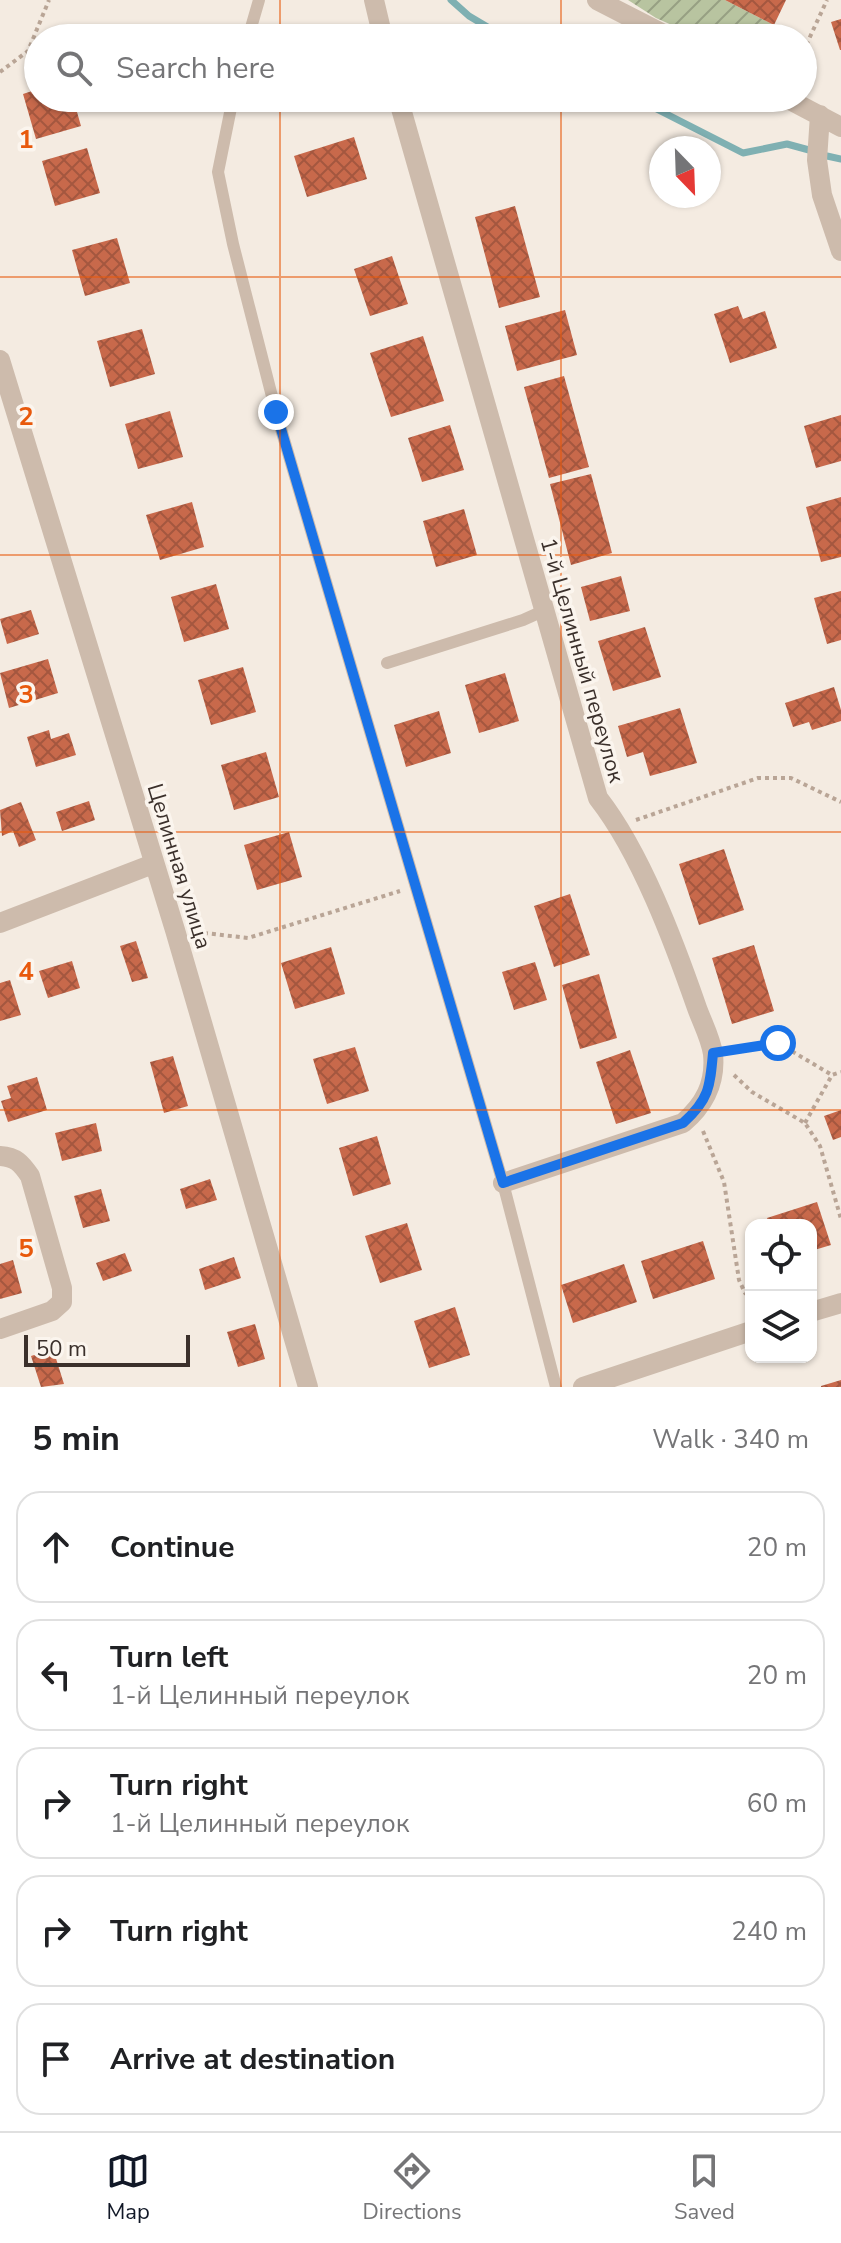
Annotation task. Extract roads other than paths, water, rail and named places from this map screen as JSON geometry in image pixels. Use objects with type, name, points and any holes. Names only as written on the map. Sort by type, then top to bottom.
[{"type":"street","points":[[374,0],[380,24]]},
{"type":"street","points":[[597,0],[644,24]]},
{"type":"street","name":"1-й Целинный переулок","points":[[402,112],[598,798],[620,826],[680,958],[713,1053],[710,1087],[700,1109],[683,1123],[503,1183]]},
{"type":"street","points":[[814,112],[841,127]]},
{"type":"street","points":[[820,115],[817,160],[822,195],[841,251]]},
{"type":"street","name":"Целинная улица","points":[[0,360],[175,930],[308,1387]]},
{"type":"street","points":[[0,923],[153,864]]},
{"type":"street","points":[[0,1156],[21,1162],[30,1176],[62,1288],[62,1302],[52,1311],[0,1329]]},
{"type":"street","points":[[817,1310],[841,1303]]},
{"type":"street","points":[[583,1387],[613,1382],[745,1333]]},
{"type":"lane","points":[[252,24],[259,0]]},
{"type":"lane","points":[[230,112],[218,172],[233,244],[276,412],[503,1183],[556,1387]]},
{"type":"lane","points":[[387,663],[543,611]]},
{"type":"waterway","points":[[451,0],[482,24]]},
{"type":"waterway","points":[[662,112],[743,153],[787,144],[809,150]]},
{"type":"waterway","points":[[827,156],[841,159]]}]
